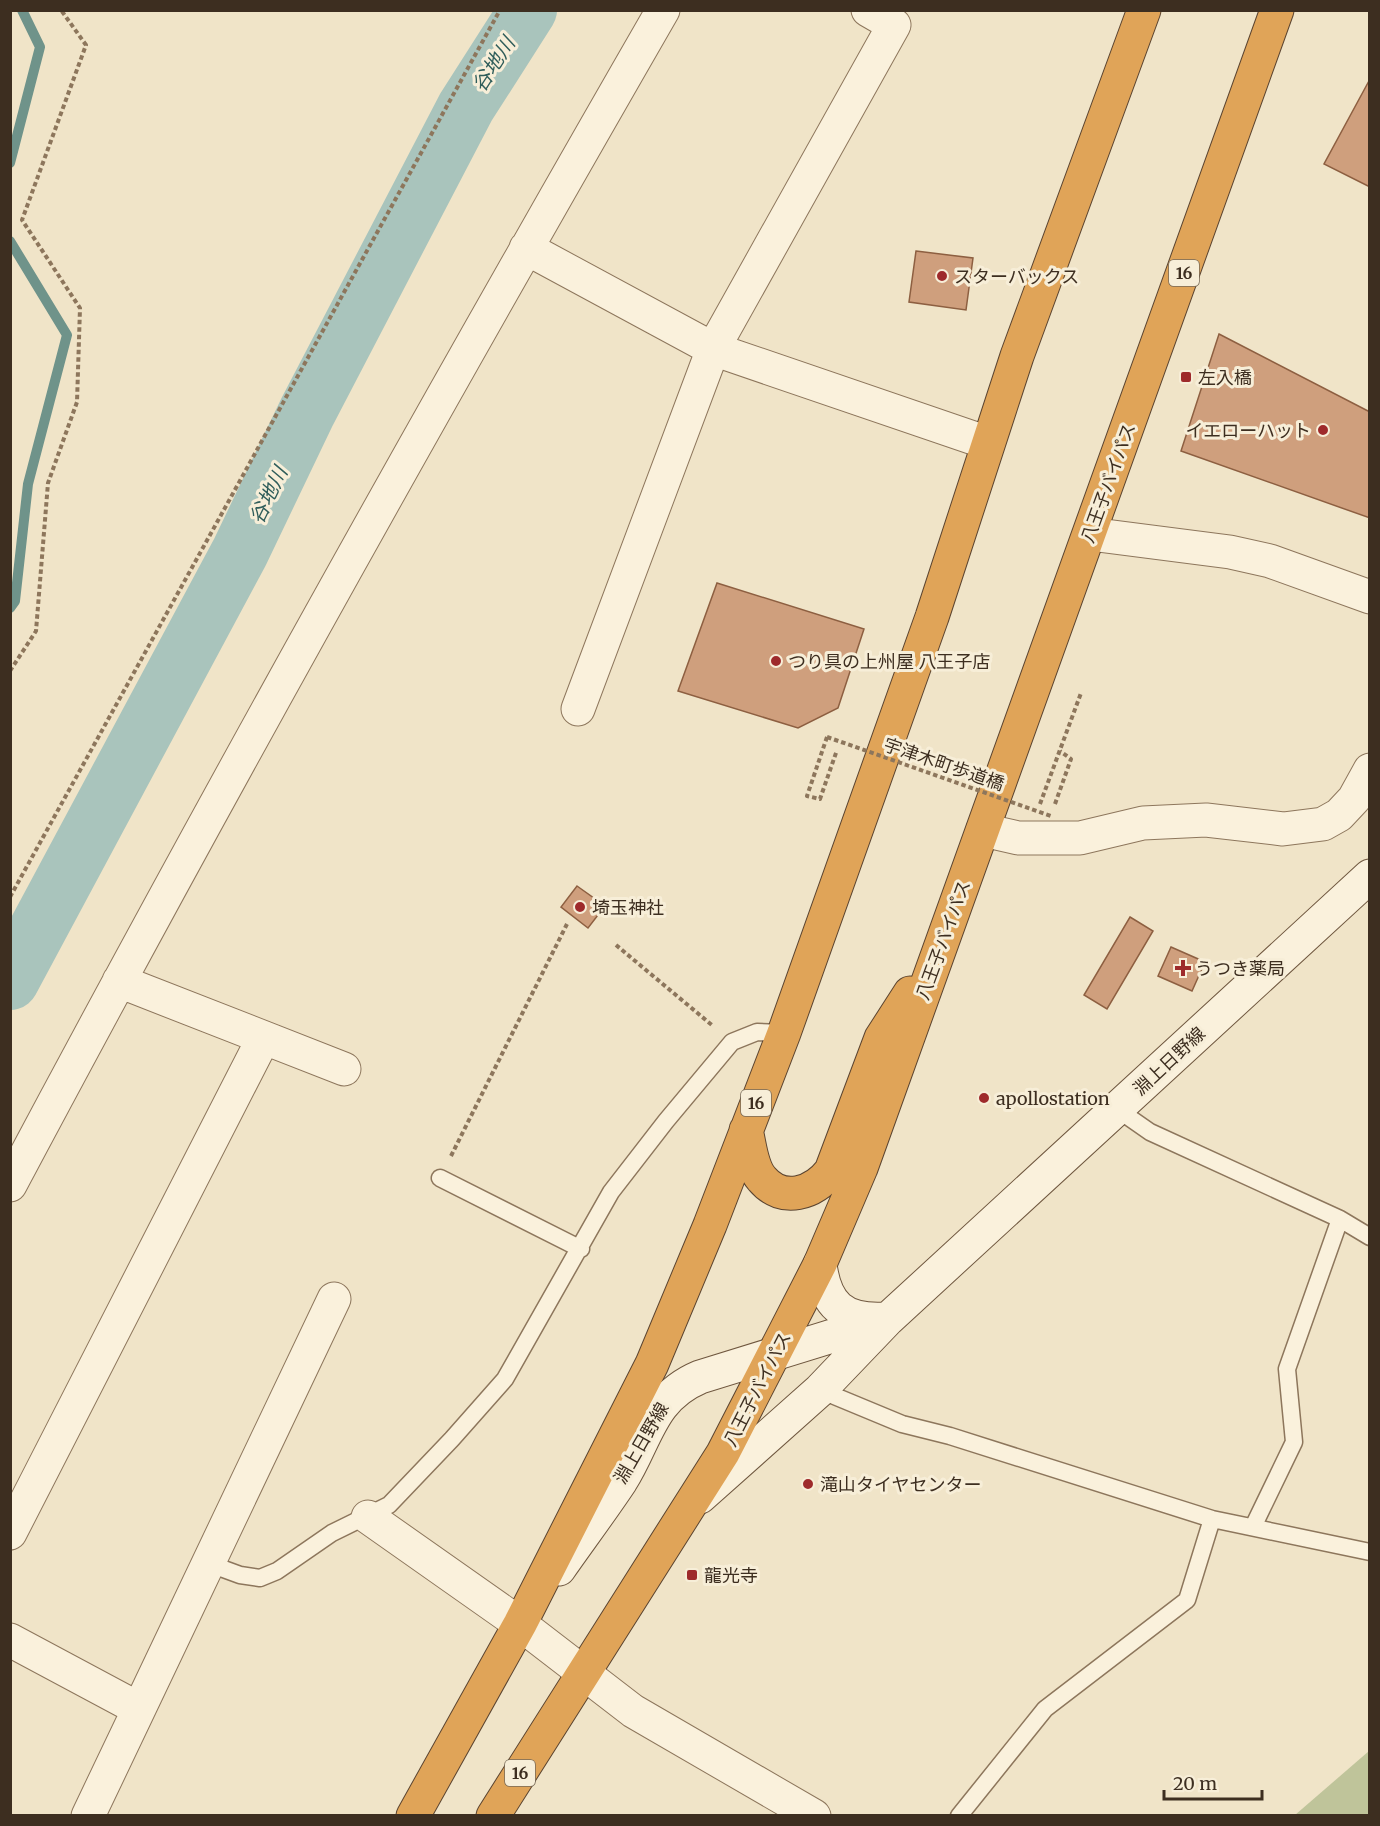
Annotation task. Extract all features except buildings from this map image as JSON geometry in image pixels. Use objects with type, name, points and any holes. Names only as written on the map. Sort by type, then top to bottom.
[{"type":"highway","name":"16","points":[[413,1815],[520,1624],[652,1364],[710,1225],[784,1033],[932,617],[988,443],[1144,10]]},
{"type":"highway","name":"八王子バイパス","points":[[493,1815],[582,1673],[693,1504],[723,1453],[820,1264],[861,1168],[1277,10]]},
{"type":"highway","points":[[746,1130],[756,1170],[762,1180],[783,1192],[792,1193],[814,1189],[822,1182],[831,1171],[881,1038],[941,946]]},
{"type":"street","points":[[10,1185],[119,981],[526,248],[663,10]]},
{"type":"street","points":[[578,710],[713,349],[894,26],[868,10]]},
{"type":"street","points":[[526,248],[713,349],[988,443]]},
{"type":"street","points":[[1090,534],[1230,552],[1270,561],[1370,597]]},
{"type":"street","points":[[983,830],[1017,838],[1080,838],[1143,823],[1206,820],[1283,829],[1323,824],[1339,815],[1354,800],[1370,770]]},
{"type":"street","name":"淵上日野線","points":[[693,1504],[820,1390],[888,1319],[1370,876]]},
{"type":"street","points":[[119,981],[344,1069]]},
{"type":"street","points":[[10,1533],[263,1039]]},
{"type":"street","points":[[820,1264],[822,1280],[837,1308],[851,1316],[867,1320],[888,1319]]},
{"type":"street","points":[[88,1815],[210,1564],[334,1299]]},
{"type":"street","name":"淵上日野線","points":[[520,1624],[622,1479],[666,1398],[686,1383],[700,1377],[888,1319]]},
{"type":"street","points":[[368,1517],[520,1624],[633,1711],[814,1815]]},
{"type":"street","points":[[10,1640],[140,1709]]},
{"type":"street","points":[[504,1815],[547,1731]]},
{"type":"lane","points":[[210,1564],[240,1575],[260,1578],[277,1571],[332,1533],[368,1517],[389,1504],[452,1439],[505,1379],[581,1249],[611,1192],[732,1042],[757,1032],[784,1033]]},
{"type":"lane","points":[[1117,1109],[1150,1132],[1340,1220],[1370,1237]]},
{"type":"lane","points":[[440,1178],[581,1249]]},
{"type":"lane","points":[[1253,1527],[1294,1442],[1287,1369],[1340,1220]]},
{"type":"lane","points":[[820,1390],[902,1424],[950,1436],[1212,1519],[1370,1552]]},
{"type":"lane","points":[[959,1815],[1045,1709],[1187,1600],[1212,1519]]},
{"type":"path","points":[[10,671],[36,631],[48,483],[77,402],[80,308],[22,220],[86,45],[61,10]]},
{"type":"path","points":[[10,897],[500,10]]},
{"type":"path","points":[[1040,804],[1081,693]]},
{"type":"path","name":"宇津木町歩道橋","points":[[837,750],[820,799],[807,796],[828,737],[1051,816],[1071,759],[1060,751]]},
{"type":"path","points":[[440,1178],[567,924]]},
{"type":"path","points":[[616,945],[732,1042]]},
{"type":"green space","points":[[1369,1751],[1369,1815],[1295,1815]]},
{"type":"waterway","points":[[10,163],[40,47],[22,10]]},
{"type":"waterway","name":"谷地川","points":[[10,981],[240,552],[307,412],[466,107],[528,10]]},
{"type":"waterway","points":[[10,241],[67,335],[28,484],[15,601],[10,608]]},
{"type":"place","name":"スターバックス","points":[[942,276]]},
{"type":"place","name":"左入橋","points":[[1186,377]]},
{"type":"place","name":"イエローハット","points":[[1323,430]]},
{"type":"place","name":"つり具の上州屋 八王子店","points":[[776,661]]},
{"type":"place","name":"埼玉神社","points":[[580,907]]},
{"type":"place","name":"うつき薬局","points":[[1183,968]]},
{"type":"place","name":"apollostation","points":[[984,1098]]},
{"type":"place","name":"滝山タイヤセンター","points":[[808,1484]]},
{"type":"place","name":"龍光寺","points":[[692,1575]]}]
